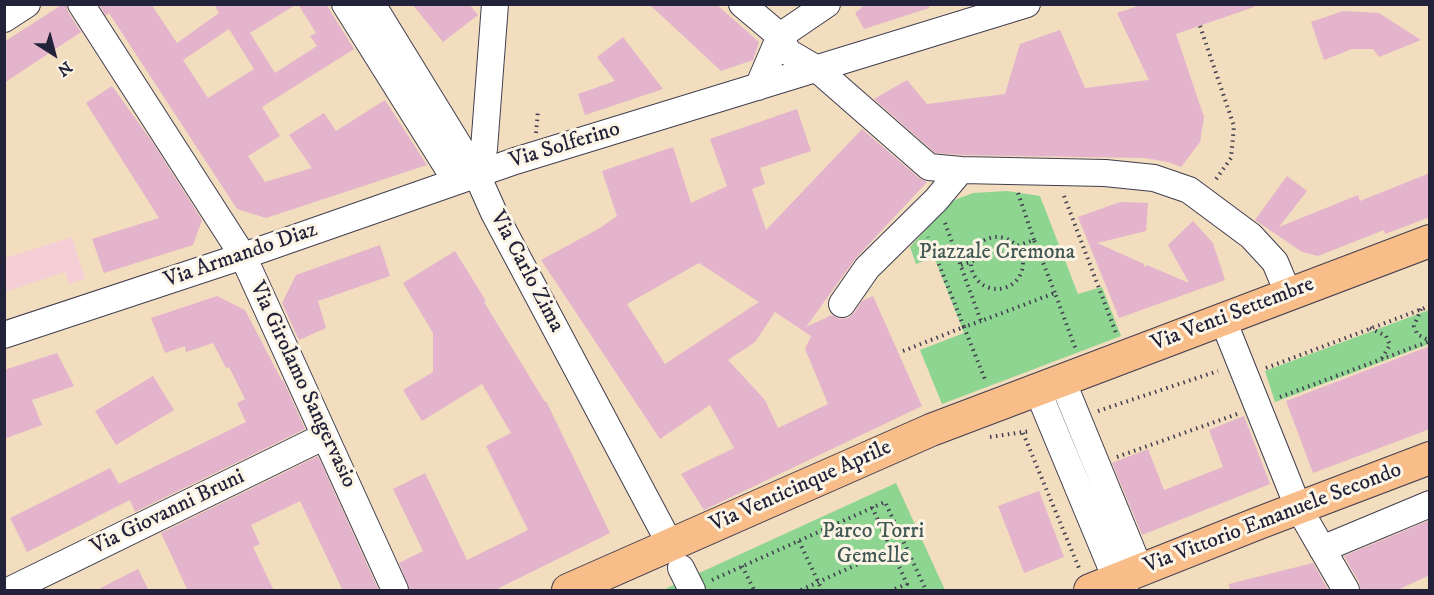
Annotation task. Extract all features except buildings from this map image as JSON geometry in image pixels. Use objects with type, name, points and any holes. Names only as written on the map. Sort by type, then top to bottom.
[{"type":"main road","name":"Via Venti Settembre","points":[[1049,385],[1430,241]]},
{"type":"main road","name":"Via Venticinque Aprile","points":[[568,591],[683,573],[931,430],[1049,385]]},
{"type":"main road","name":"Via Vittorio Emanuele Secondo","points":[[1110,579],[1430,458]]},
{"type":"street","points":[[4,19],[27,4]]},
{"type":"street","name":"Via Girolamo Sangervasio","points":[[81,4],[243,256],[395,591]]},
{"type":"street","name":"Via Carlo Zima","points":[[345,4],[498,221],[683,573]]},
{"type":"street","name":"Via Carlo Zima","points":[[372,4],[466,178]]},
{"type":"street","name":"Via Solferino","points":[[466,178],[484,149],[495,4]]},
{"type":"street","points":[[742,4],[780,36],[788,52],[817,69],[929,167],[961,170],[1105,173],[1154,178],[1189,190],[1251,237],[1275,262],[1288,293]]},
{"type":"street","name":"Via Solferino","points":[[466,178],[1027,4]]},
{"type":"street","points":[[758,87],[780,36],[822,8]]},
{"type":"street","points":[[817,69],[808,43],[822,8]]},
{"type":"street","points":[[842,304],[867,268],[936,200],[961,170]]},
{"type":"street","name":"Via Armando Diaz","points":[[4,335],[243,256],[466,178]]},
{"type":"street","points":[[1223,320],[1298,507],[1346,591]]},
{"type":"street","points":[[1049,385],[1055,459],[1110,579]]},
{"type":"street","points":[[1049,385],[1110,579]]},
{"type":"street","name":"Via Giovanni Bruni","points":[[10,591],[325,436]]},
{"type":"street","name":"Via Vittorio Emanuele Secondo","points":[[1322,549],[1430,504]]},
{"type":"path","points":[[1200,26],[1234,126],[1231,158],[1210,188]]},
{"type":"path","points":[[537,127],[538,110]]},
{"type":"path","points":[[1018,192],[1077,353]]},
{"type":"path","points":[[1064,196],[1116,333]]},
{"type":"path","points":[[936,200],[981,321]]},
{"type":"path","points":[[925,230],[986,383]]},
{"type":"path","points":[[1000,236],[1008,238],[1018,246],[1024,266],[1016,281],[1009,287],[1000,289],[983,286],[976,280],[970,263],[976,246],[983,240],[1000,236]]},
{"type":"path","points":[[961,265],[1034,240]]},
{"type":"path","points":[[903,351],[1055,293]]},
{"type":"path","points":[[1264,369],[1430,306]]},
{"type":"path","points":[[1421,309],[1414,326],[1417,334],[1430,341]]},
{"type":"path","points":[[1370,328],[1386,336],[1390,345],[1382,359]]},
{"type":"path","points":[[1280,398],[1430,341]]},
{"type":"path","points":[[1090,414],[1217,370],[1226,375]]},
{"type":"path","points":[[1107,460],[1246,411]]},
{"type":"path","points":[[1023,433],[1110,579]]},
{"type":"path","points":[[683,573],[742,566],[885,502],[926,591]]},
{"type":"path","points":[[872,507],[907,584],[892,591]]},
{"type":"path","points":[[798,541],[822,591]]},
{"type":"path","points":[[801,591],[904,543]]},
{"type":"path","points":[[742,566],[754,591]]},
{"type":"shaded area","points":[[72,237],[85,279],[69,284],[65,272],[5,292],[5,258]]},
{"type":"green space","name":"Piazzale Cremona","points":[[1007,191],[1040,196],[1078,294],[1102,287],[1121,336],[942,404],[920,350],[964,333],[934,257],[916,264],[910,247],[949,204],[957,199],[973,193]]},
{"type":"green space","points":[[1429,310],[1429,344],[1275,402],[1265,371]]},
{"type":"green space","name":"Parco Torri Gemelle","points":[[896,483],[945,590],[663,590],[686,579]]}]
